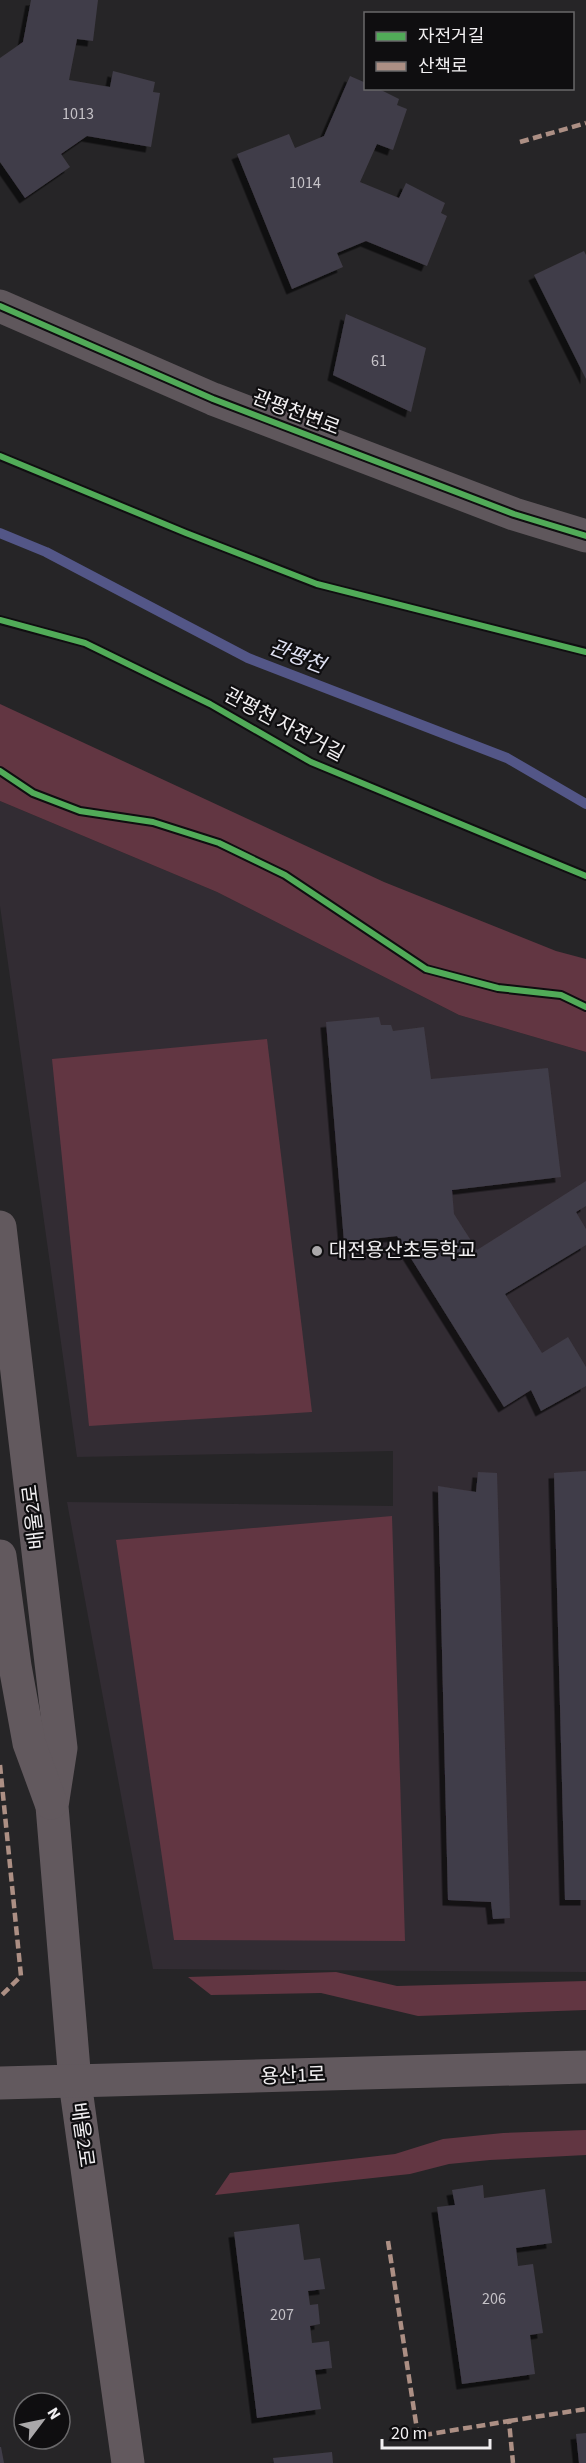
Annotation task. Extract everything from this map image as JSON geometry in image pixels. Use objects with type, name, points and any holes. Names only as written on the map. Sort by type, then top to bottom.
[{"type":"main road","name":"배울2로","points":[[0,1227],[60,1748],[52,1806],[75,2082],[128,2463]]},
{"type":"main road","name":"배울2로","points":[[0,1556],[15,1666],[29,1743],[52,1806]]},
{"type":"main road","name":"용산1로","points":[[0,2084],[586,2067]]},
{"type":"street","name":"관평천변로","points":[[0,306],[224,403],[514,514],[586,536]]},
{"type":"shaded area","points":[[0,704],[384,882],[556,951],[586,959],[586,1052],[459,1015],[217,892],[0,801]]},
{"type":"shaded area","name":"대전용산초등학교","points":[[0,801],[217,892],[459,1015],[586,1052],[586,1972],[153,1969],[67,1502],[393,1506],[393,1451],[77,1457],[0,906]]},
{"type":"shaded area","points":[[267,1039],[312,1412],[89,1426],[52,1059]]},
{"type":"shaded area","points":[[392,1516],[405,1941],[174,1940],[116,1540]]},
{"type":"shaded area","points":[[336,1972],[397,1986],[586,1981],[586,2010],[418,2016],[321,1993],[211,1995],[188,1977]]},
{"type":"shaded area","points":[[586,2130],[586,2155],[449,2164],[410,2174],[215,2195],[230,2173],[395,2154],[443,2139],[503,2133]]},
{"type":"building","points":[[31,0],[98,0],[93,41],[77,39],[69,80],[110,87],[113,71],[155,82],[153,92],[160,93],[151,147],[87,136],[61,154],[70,167],[25,198],[0,162],[0,58],[23,42]]},
{"type":"building","points":[[350,76],[364,82],[364,90],[381,90],[399,99],[397,105],[407,109],[393,150],[377,144],[360,182],[399,198],[406,183],[445,203],[441,213],[447,216],[427,266],[366,241],[337,253],[343,267],[292,289],[237,154],[289,134],[295,148],[324,136]]},
{"type":"building","points":[[584,251],[586,255],[586,379],[534,275]]},
{"type":"building","points":[[346,314],[426,348],[411,412],[333,375]]},
{"type":"building","points":[[379,1017],[381,1025],[391,1025],[393,1031],[424,1027],[431,1079],[548,1068],[561,1177],[452,1190],[454,1214],[477,1250],[586,1181],[586,1206],[576,1212],[586,1229],[586,1245],[505,1294],[542,1353],[568,1337],[586,1367],[586,1386],[541,1411],[531,1390],[504,1407],[397,1236],[344,1242],[326,1022]]},
{"type":"building","points":[[586,1471],[586,1900],[565,1900],[554,1473]]},
{"type":"building","points":[[478,1472],[497,1473],[510,1918],[493,1919],[491,1902],[448,1900],[438,1486],[476,1492]]},
{"type":"building","points":[[483,2185],[484,2198],[545,2189],[552,2243],[516,2248],[518,2266],[533,2264],[543,2333],[530,2335],[535,2374],[462,2384],[437,2207],[455,2205],[452,2190]]},
{"type":"building","points":[[299,2224],[304,2260],[320,2258],[325,2289],[308,2291],[310,2305],[318,2304],[320,2324],[310,2326],[312,2343],[329,2341],[332,2368],[315,2370],[321,2409],[257,2418],[234,2232]]},
{"type":"building","points":[[586,2433],[586,2463],[579,2463],[576,2434]]},
{"type":"building","points":[[1,2447],[4,2463],[0,2463]]},
{"type":"building","points":[[332,2452],[333,2463],[274,2463],[273,2458]]},
{"type":"waterway","name":"관평천","points":[[0,533],[46,552],[248,658],[507,758],[586,804]]},
{"type":"marked path","points":[[520,142],[586,123]]},
{"type":"marked path","points":[[0,1765],[21,1976],[0,1997]]},
{"type":"marked path","points":[[388,2241],[418,2436],[509,2421],[513,2463]]},
{"type":"marked path","points":[[509,2421],[586,2409]]},
{"type":"cycle path","points":[[0,306],[213,399],[514,514],[586,536]]},
{"type":"cycle path","points":[[0,456],[317,584],[586,652]]},
{"type":"cycle path","name":"관평천 자전거길","points":[[0,620],[85,643],[210,704],[311,762],[586,876]]},
{"type":"cycle path","points":[[0,771],[33,793],[80,811],[153,822],[219,843],[285,875],[426,969],[498,988],[561,995],[586,1007]]},
{"type":"place","name":"대전용산초등학교","points":[[317,1251]]}]
